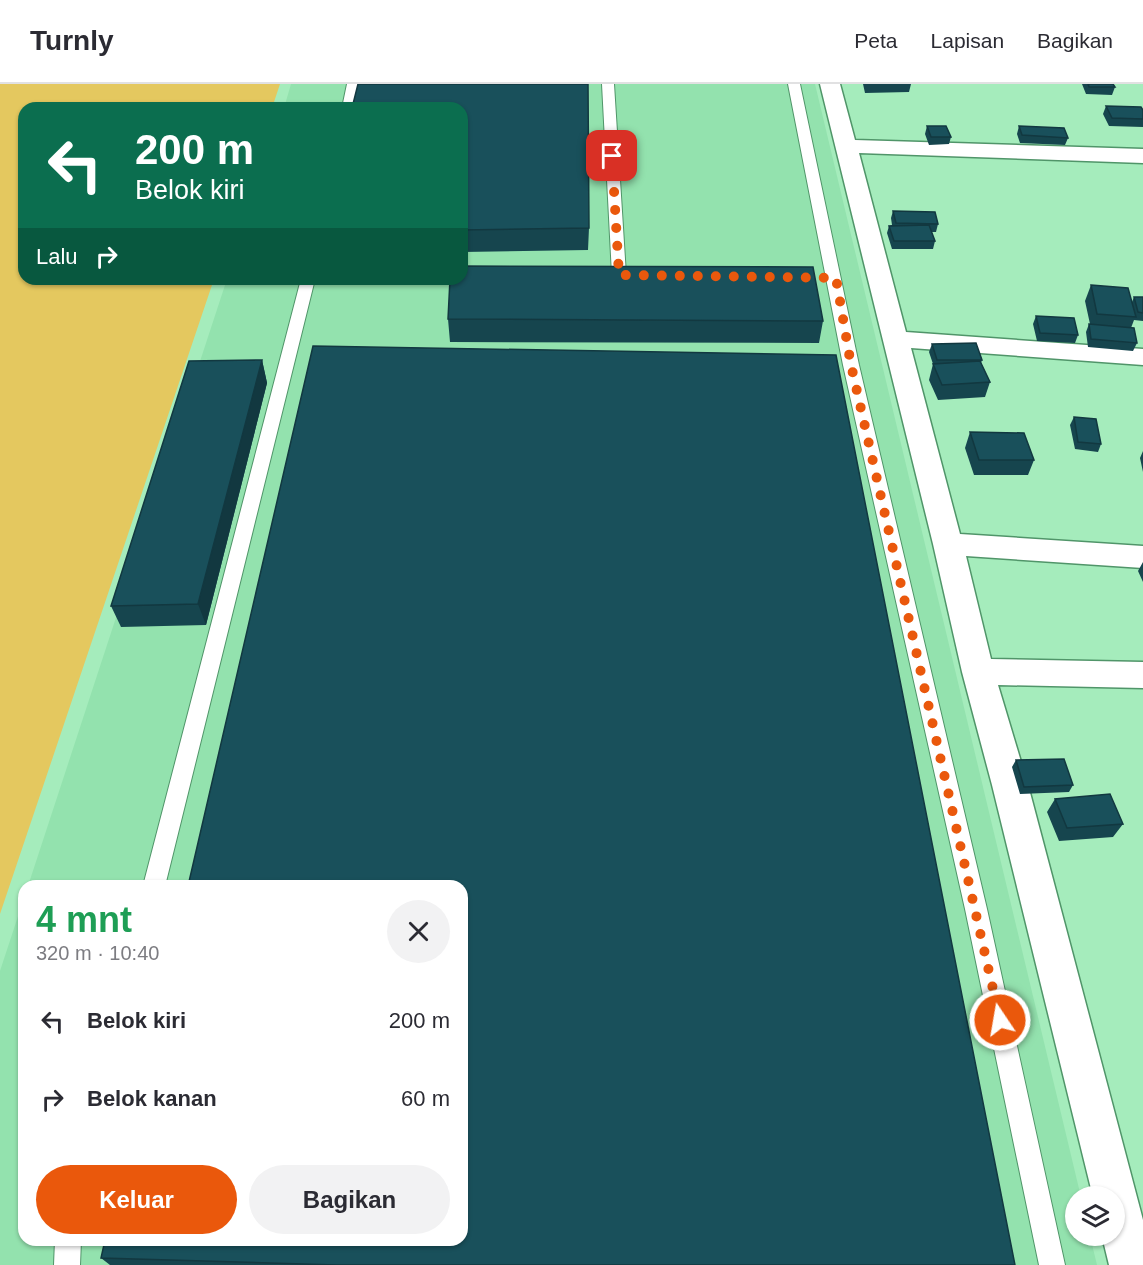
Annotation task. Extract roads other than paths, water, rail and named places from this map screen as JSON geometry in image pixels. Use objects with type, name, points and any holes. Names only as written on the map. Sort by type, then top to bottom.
[{"type":"street","points":[[830,84],[948,544],[978,672],[1010,785],[1132,1265]]},
{"type":"street","points":[[846,146],[1143,156]]},
{"type":"street","points":[[896,339],[1143,357]]},
{"type":"street","points":[[948,544],[1143,557]]},
{"type":"street","points":[[978,672],[1143,675]]},
{"type":"lane","points":[[349,102],[353,84]]},
{"type":"lane","points":[[608,84],[619,275]]},
{"type":"lane","points":[[794,84],[845,365],[976,909],[1052,1265]]},
{"type":"lane","points":[[156,880],[296,356],[307,285]]},
{"type":"lane","points":[[67,1265],[68,1246]]}]
